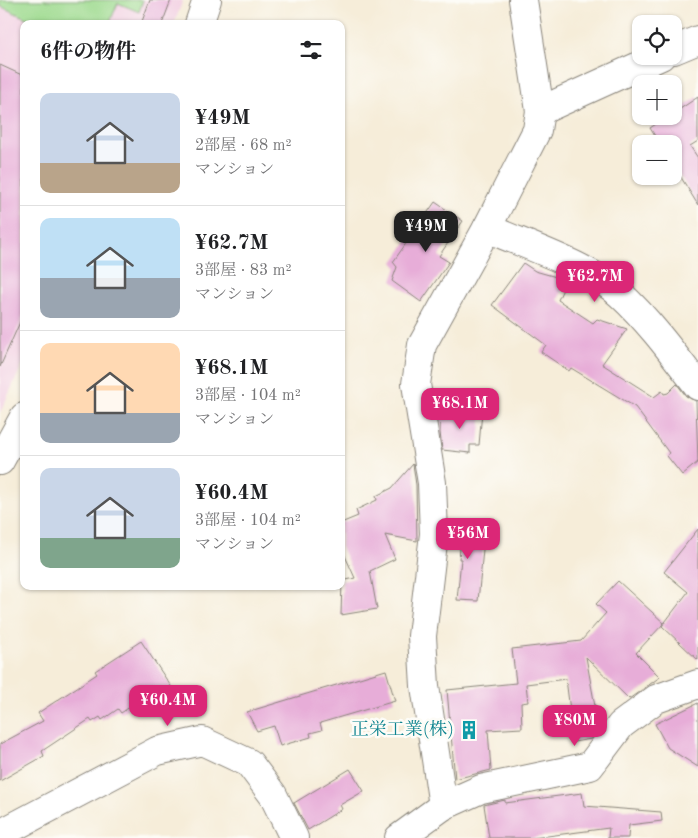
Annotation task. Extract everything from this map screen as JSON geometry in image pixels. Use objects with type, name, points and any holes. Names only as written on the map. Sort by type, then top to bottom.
[{"type":"street","points":[[200,20],[207,0]]},
{"type":"street","points":[[442,806],[425,686],[422,636],[434,534],[432,483],[416,384],[422,345],[487,228],[537,130],[540,111],[523,0]]},
{"type":"street","points":[[682,47],[698,40]]},
{"type":"street","points":[[540,111],[640,65]]},
{"type":"street","points":[[487,228],[584,271],[620,294],[663,341],[698,386]]},
{"type":"street","points":[[0,461],[20,424]]},
{"type":"street","points":[[399,838],[442,806],[481,789],[590,766],[621,725],[656,699],[698,684]]},
{"type":"street","points":[[0,834],[157,751],[202,741],[249,763],[273,795],[294,838]]},
{"type":"shaded area","points":[[0,0],[183,0],[176,20],[20,20],[20,370],[0,413]]},
{"type":"green space","points":[[0,0],[143,0],[139,12],[118,3],[111,20],[30,20],[0,6]]},
{"type":"building","points":[[150,0],[171,0],[164,20],[142,20]]},
{"type":"building","points":[[0,65],[20,74],[20,322],[0,367]]},
{"type":"building","points":[[698,97],[698,141],[690,146],[698,158],[698,205],[682,179],[682,135],[654,135],[650,128],[654,125],[682,125],[682,108]]},
{"type":"building","points":[[435,202],[463,221],[439,256],[449,262],[421,302],[392,281],[397,267],[393,262]]},
{"type":"building","points":[[523,263],[535,271],[567,280],[558,300],[593,323],[597,319],[627,329],[602,364],[654,397],[662,391],[664,394],[668,393],[677,384],[686,396],[696,401],[698,462],[682,475],[667,456],[669,453],[635,407],[571,368],[569,371],[541,352],[546,345],[492,305]]},
{"type":"building","points":[[441,410],[482,412],[479,445],[470,445],[470,453],[442,450],[440,432]]},
{"type":"building","points":[[413,464],[416,485],[417,541],[385,535],[395,559],[370,571],[377,609],[341,615],[342,590],[345,590],[345,580],[355,578],[345,556],[345,521],[358,516],[356,510],[377,500],[376,496],[392,488]]},
{"type":"building","points":[[449,526],[485,529],[478,601],[457,600],[461,559],[459,559],[460,548],[448,546]]},
{"type":"building","points":[[698,529],[698,660],[662,626],[688,592],[664,572]]},
{"type":"building","points":[[618,581],[664,623],[636,653],[660,677],[629,699],[586,657],[599,728],[594,730],[591,739],[574,742],[566,679],[526,684],[528,702],[521,703],[522,728],[488,730],[491,770],[455,779],[447,690],[516,683],[512,649],[581,641],[606,613],[596,604]]},
{"type":"building","points":[[141,641],[176,694],[158,707],[152,698],[149,700],[146,696],[121,713],[118,709],[102,720],[100,717],[92,722],[90,719],[42,751],[44,756],[0,781],[0,744],[43,721],[38,713],[97,674],[95,671]]},
{"type":"building","points":[[386,670],[395,701],[320,723],[322,730],[310,733],[311,737],[280,746],[274,726],[257,731],[247,712]]},
{"type":"building","points":[[698,703],[698,767],[668,748],[655,724]]},
{"type":"building","points":[[350,769],[364,791],[340,805],[342,809],[308,830],[294,803]]},
{"type":"building","points":[[582,793],[584,806],[661,812],[662,821],[629,825],[628,838],[608,838],[609,828],[532,838],[489,838],[484,805],[505,800],[505,803]]},
{"type":"place","name":"正栄工業(株)","points":[[469,730]]}]
